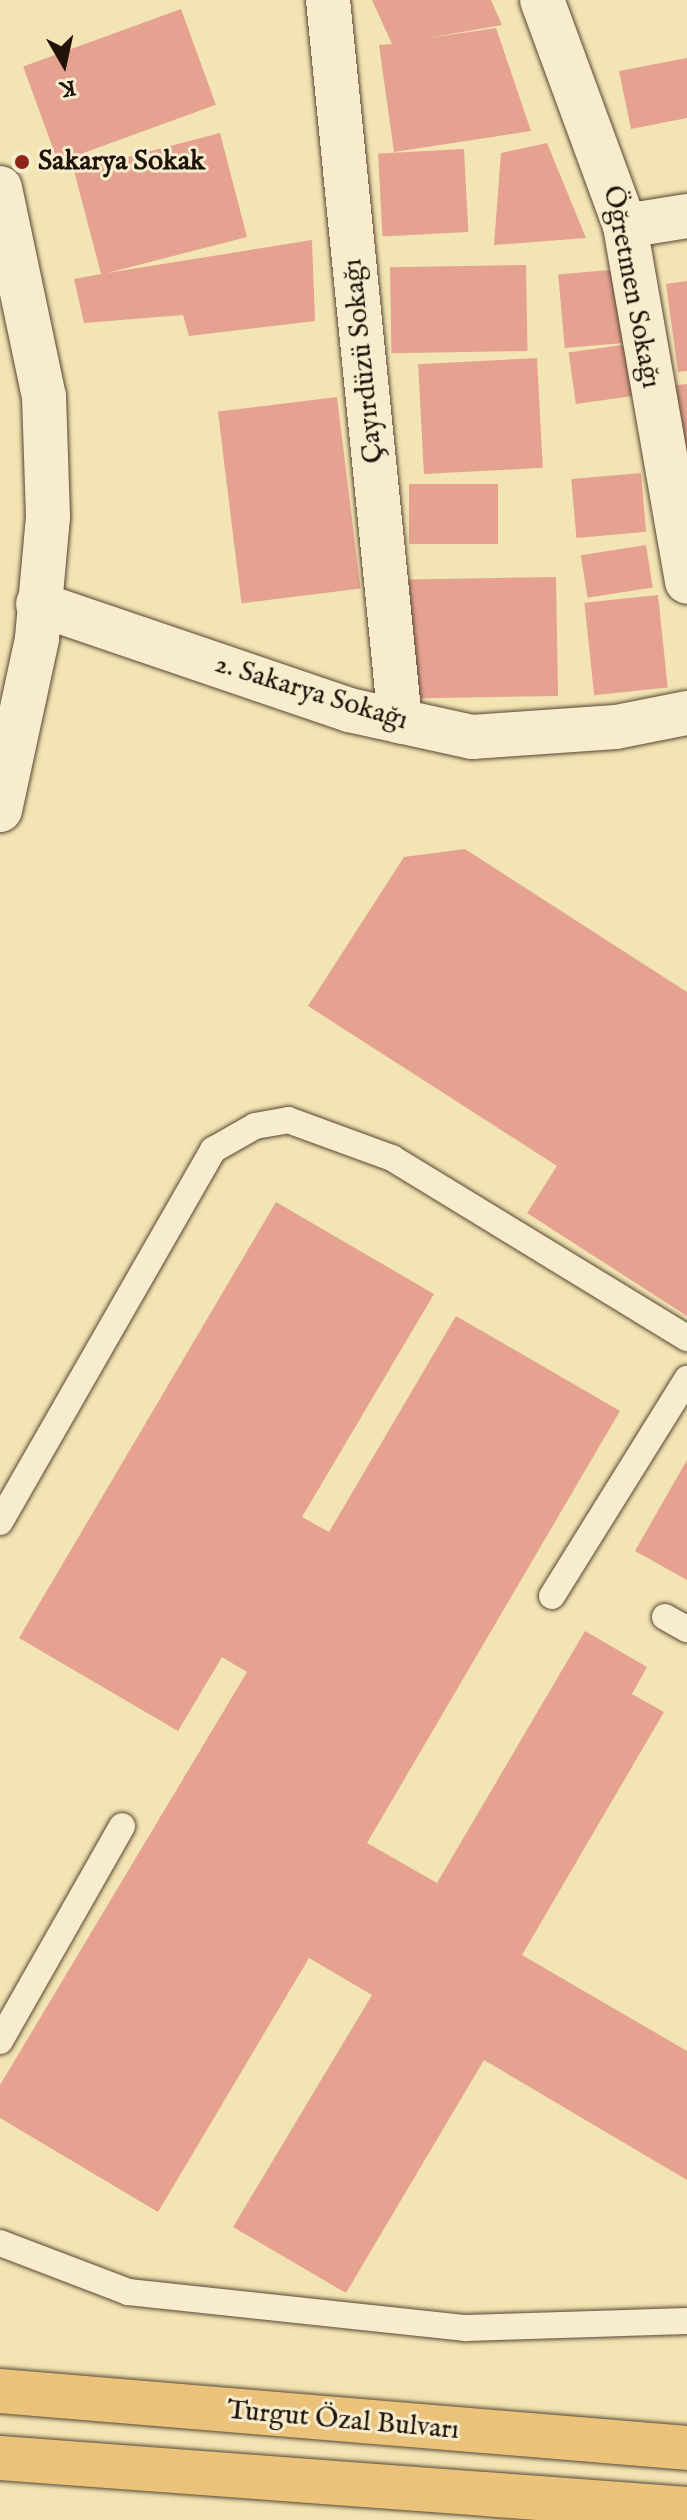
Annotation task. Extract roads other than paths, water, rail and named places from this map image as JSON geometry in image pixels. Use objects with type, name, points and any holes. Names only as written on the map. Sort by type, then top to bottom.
[{"type":"main road","name":"Turgut Özal Bulvarı","points":[[0,2391],[687,2448]]},
{"type":"main road","points":[[0,2458],[687,2509]]},
{"type":"street","name":"Çayırdüzü Sokağı","points":[[328,0],[400,721]]},
{"type":"street","name":"Öğretmen Sokağı","points":[[542,0],[625,226],[680,509],[687,582]]},
{"type":"street","points":[[0,188],[44,396],[48,517],[38,604],[0,810]]},
{"type":"street","points":[[625,226],[687,216]]},
{"type":"street","name":"2. Sakarya Sokağı","points":[[38,604],[400,721],[472,737],[616,727],[687,713]]},
{"type":"lane","points":[[0,1522],[213,1150],[255,1126],[288,1120],[392,1158],[687,1338]]},
{"type":"lane","points":[[552,1596],[687,1379]]},
{"type":"lane","points":[[0,2041],[122,1826]]},
{"type":"lane","points":[[0,2243],[128,2292],[466,2328],[687,2321]]},
{"type":"place","name":"Sakarya Sokak","points":[[22,162]]}]
